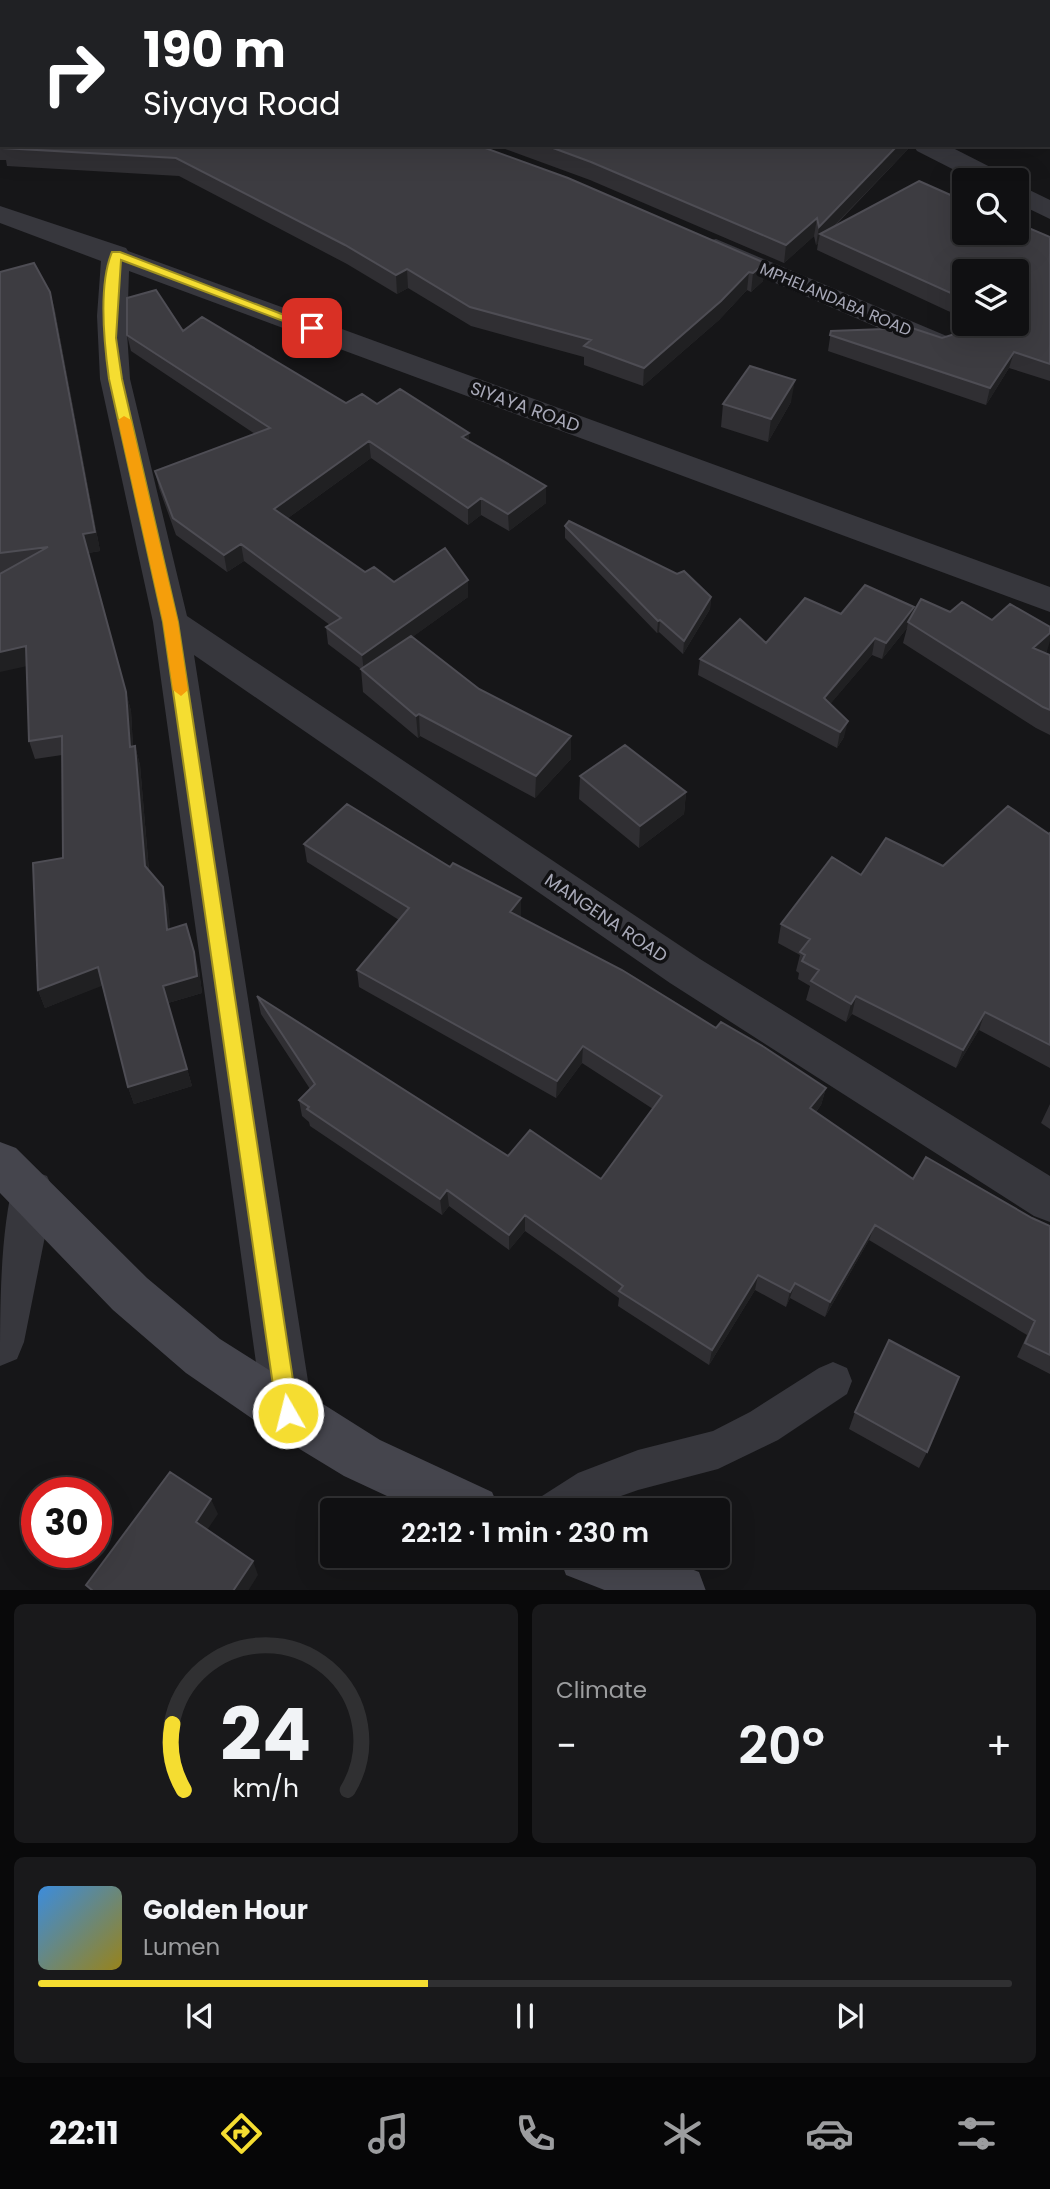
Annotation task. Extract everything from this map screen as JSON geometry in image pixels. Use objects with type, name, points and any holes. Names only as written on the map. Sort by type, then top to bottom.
[{"type":"street","points":[[930,147],[971,168]]},
{"type":"street","points":[[1029,199],[1050,211]]},
{"type":"street","name":"SIYAYA ROAD","points":[[0,214],[116,254],[1050,600]]},
{"type":"street","name":"MPHELANDABA ROAD","points":[[696,239],[939,343]]},
{"type":"street","points":[[116,254],[110,326],[115,379],[171,622],[288,1413]]},
{"type":"street","name":"MANGENA ROAD","points":[[171,622],[685,971],[1050,1202]]},
{"type":"street","points":[[15,1176],[130,1294],[203,1356],[362,1458],[448,1498]]},
{"type":"street","points":[[0,1342],[15,1176]]},
{"type":"street","points":[[618,1568],[677,1590]]},
{"type":"lane","points":[[575,1498],[592,1487],[638,1470],[718,1449],[764,1426],[833,1381]]},
{"type":"building","points":[[483,147],[568,178],[765,263],[753,273],[749,272],[721,301],[644,368],[584,346],[591,340],[470,307],[407,269],[396,275],[345,245],[176,158],[3,148]]},
{"type":"building","points":[[550,147],[896,147],[819,227],[817,218],[786,245]]},
{"type":"building","points":[[919,181],[952,196],[952,245],[1029,245],[1029,228],[1050,237],[1050,364],[1014,352],[990,388],[830,335],[831,331],[912,328],[942,338],[952,335],[1029,336],[1029,259],[952,259],[952,294],[820,234]]},
{"type":"building","points":[[34,263],[50,292],[95,532],[83,534],[126,692],[130,747],[135,746],[145,866],[163,887],[167,930],[186,924],[197,976],[163,986],[187,1069],[128,1087],[98,967],[38,990],[33,863],[63,858],[62,736],[29,741],[26,646],[0,652],[0,574],[48,547],[0,553],[0,272]]},
{"type":"building","points":[[156,290],[183,331],[202,317],[346,403],[362,394],[377,404],[400,389],[469,433],[462,437],[546,486],[508,514],[481,498],[468,508],[369,441],[274,509],[365,572],[374,567],[394,582],[445,548],[468,580],[362,655],[326,627],[341,618],[241,544],[224,555],[173,518],[155,471],[270,428],[127,335],[127,298]]},
{"type":"building","points":[[750,366],[795,380],[771,419],[723,404]]},
{"type":"building","points":[[569,521],[677,574],[684,571],[711,597],[684,641],[658,621],[565,526]]},
{"type":"building","points":[[865,585],[914,607],[886,643],[875,638],[824,698],[848,721],[840,732],[700,659],[740,619],[766,643],[805,598],[841,614]]},
{"type":"building","points":[[921,599],[950,612],[962,602],[992,620],[1010,604],[1050,627],[1050,633],[1033,648],[1050,655],[1050,710],[908,622]]},
{"type":"building","points":[[411,636],[479,689],[571,736],[536,776],[419,714],[416,716],[361,669]]},
{"type":"building","points":[[625,745],[686,792],[640,826],[580,776]]},
{"type":"building","points":[[347,804],[450,867],[453,863],[521,898],[510,912],[622,970],[716,1028],[721,1022],[826,1088],[810,1108],[913,1179],[926,1157],[1050,1226],[1050,1355],[1025,1343],[1035,1321],[875,1225],[830,1302],[795,1283],[790,1292],[758,1275],[712,1350],[619,1291],[623,1286],[525,1215],[509,1235],[447,1190],[440,1199],[307,1109],[309,1107],[299,1100],[315,1084],[257,996],[508,1156],[530,1130],[601,1179],[662,1096],[583,1046],[557,1081],[357,970],[409,908],[304,844]]},
{"type":"building","points":[[1008,806],[1050,833],[1050,1045],[985,1012],[963,1050],[856,996],[851,1004],[811,981],[819,970],[802,961],[805,955],[800,952],[810,939],[781,924],[832,857],[861,875],[886,838],[943,866]]},
{"type":"building","points":[[889,1340],[959,1377],[927,1452],[855,1412]]},
{"type":"building","points":[[170,1472],[211,1499],[196,1522],[253,1561],[234,1590],[92,1590],[86,1585],[99,1568],[112,1568],[112,1550]]},
{"type":"slow traffic","points":[[124,420],[171,622],[181,690]]},
{"type":"route","points":[[288,1413],[171,622],[115,379],[110,338],[110,303],[116,254],[312,328]]}]
